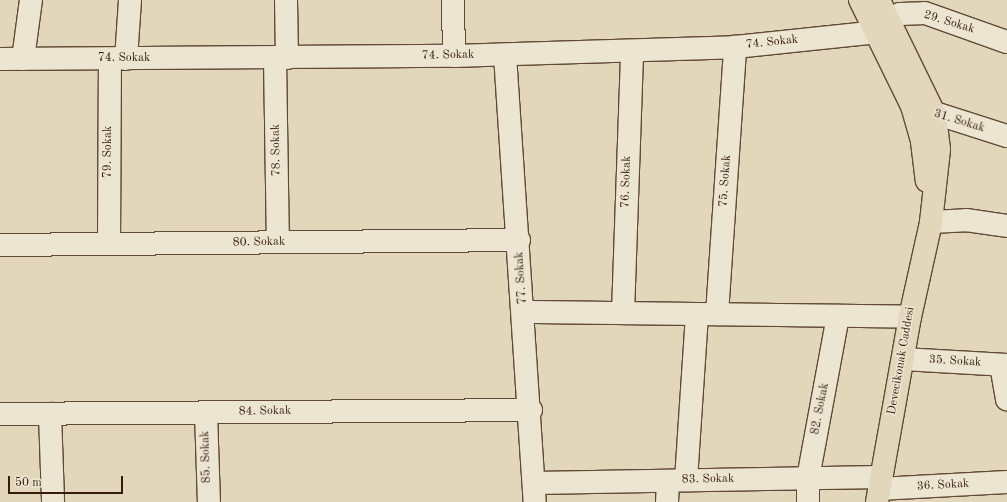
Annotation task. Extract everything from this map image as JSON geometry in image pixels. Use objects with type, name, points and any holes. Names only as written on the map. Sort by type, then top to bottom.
[{"type":"main road","points":[[860,0],[884,26],[935,115],[939,149],[931,222]]},
{"type":"main road","points":[[879,0],[884,26],[912,106],[922,142],[931,222]]},
{"type":"main road","name":"Devecikonak Caddesi","points":[[879,489],[904,359],[910,317],[931,222]]},
{"type":"street","points":[[23,59],[31,0]]},
{"type":"street","name":"79. Sokak","points":[[109,244],[118,59],[130,0]]},
{"type":"street","name":"78. Sokak","points":[[278,242],[281,58],[286,0]]},
{"type":"street","points":[[454,0],[454,56]]},
{"type":"street","name":"29. Sokak","points":[[884,26],[900,14],[928,7],[1007,42]]},
{"type":"street","name":"74. Sokak","points":[[0,59],[281,58],[632,52],[735,47],[884,26]]},
{"type":"street","name":"75. Sokak","points":[[667,502],[677,480],[707,314],[735,47]]},
{"type":"street","name":"76. Sokak","points":[[623,313],[632,52]]},
{"type":"street","name":"77. Sokak","points":[[505,55],[531,410],[535,492]]},
{"type":"street","name":"31. Sokak","points":[[912,106],[935,115],[1007,136]]},
{"type":"street","points":[[931,222],[966,220],[1007,226]]},
{"type":"street","name":"80. Sokak","points":[[0,245],[519,240]]},
{"type":"street","points":[[524,312],[910,317]]},
{"type":"street","name":"82. Sokak","points":[[808,502],[808,478],[838,316]]},
{"type":"street","name":"35. Sokak","points":[[904,359],[1004,365]]},
{"type":"street","points":[[1004,365],[1007,399]]},
{"type":"street","name":"84. Sokak","points":[[0,414],[531,410]]},
{"type":"street","name":"85. Sokak","points":[[206,413],[209,502]]},
{"type":"street","points":[[50,414],[52,502]]},
{"type":"street","name":"83. Sokak","points":[[535,492],[677,480],[808,478],[879,489]]},
{"type":"street","name":"36. Sokak","points":[[879,489],[1007,482]]}]
